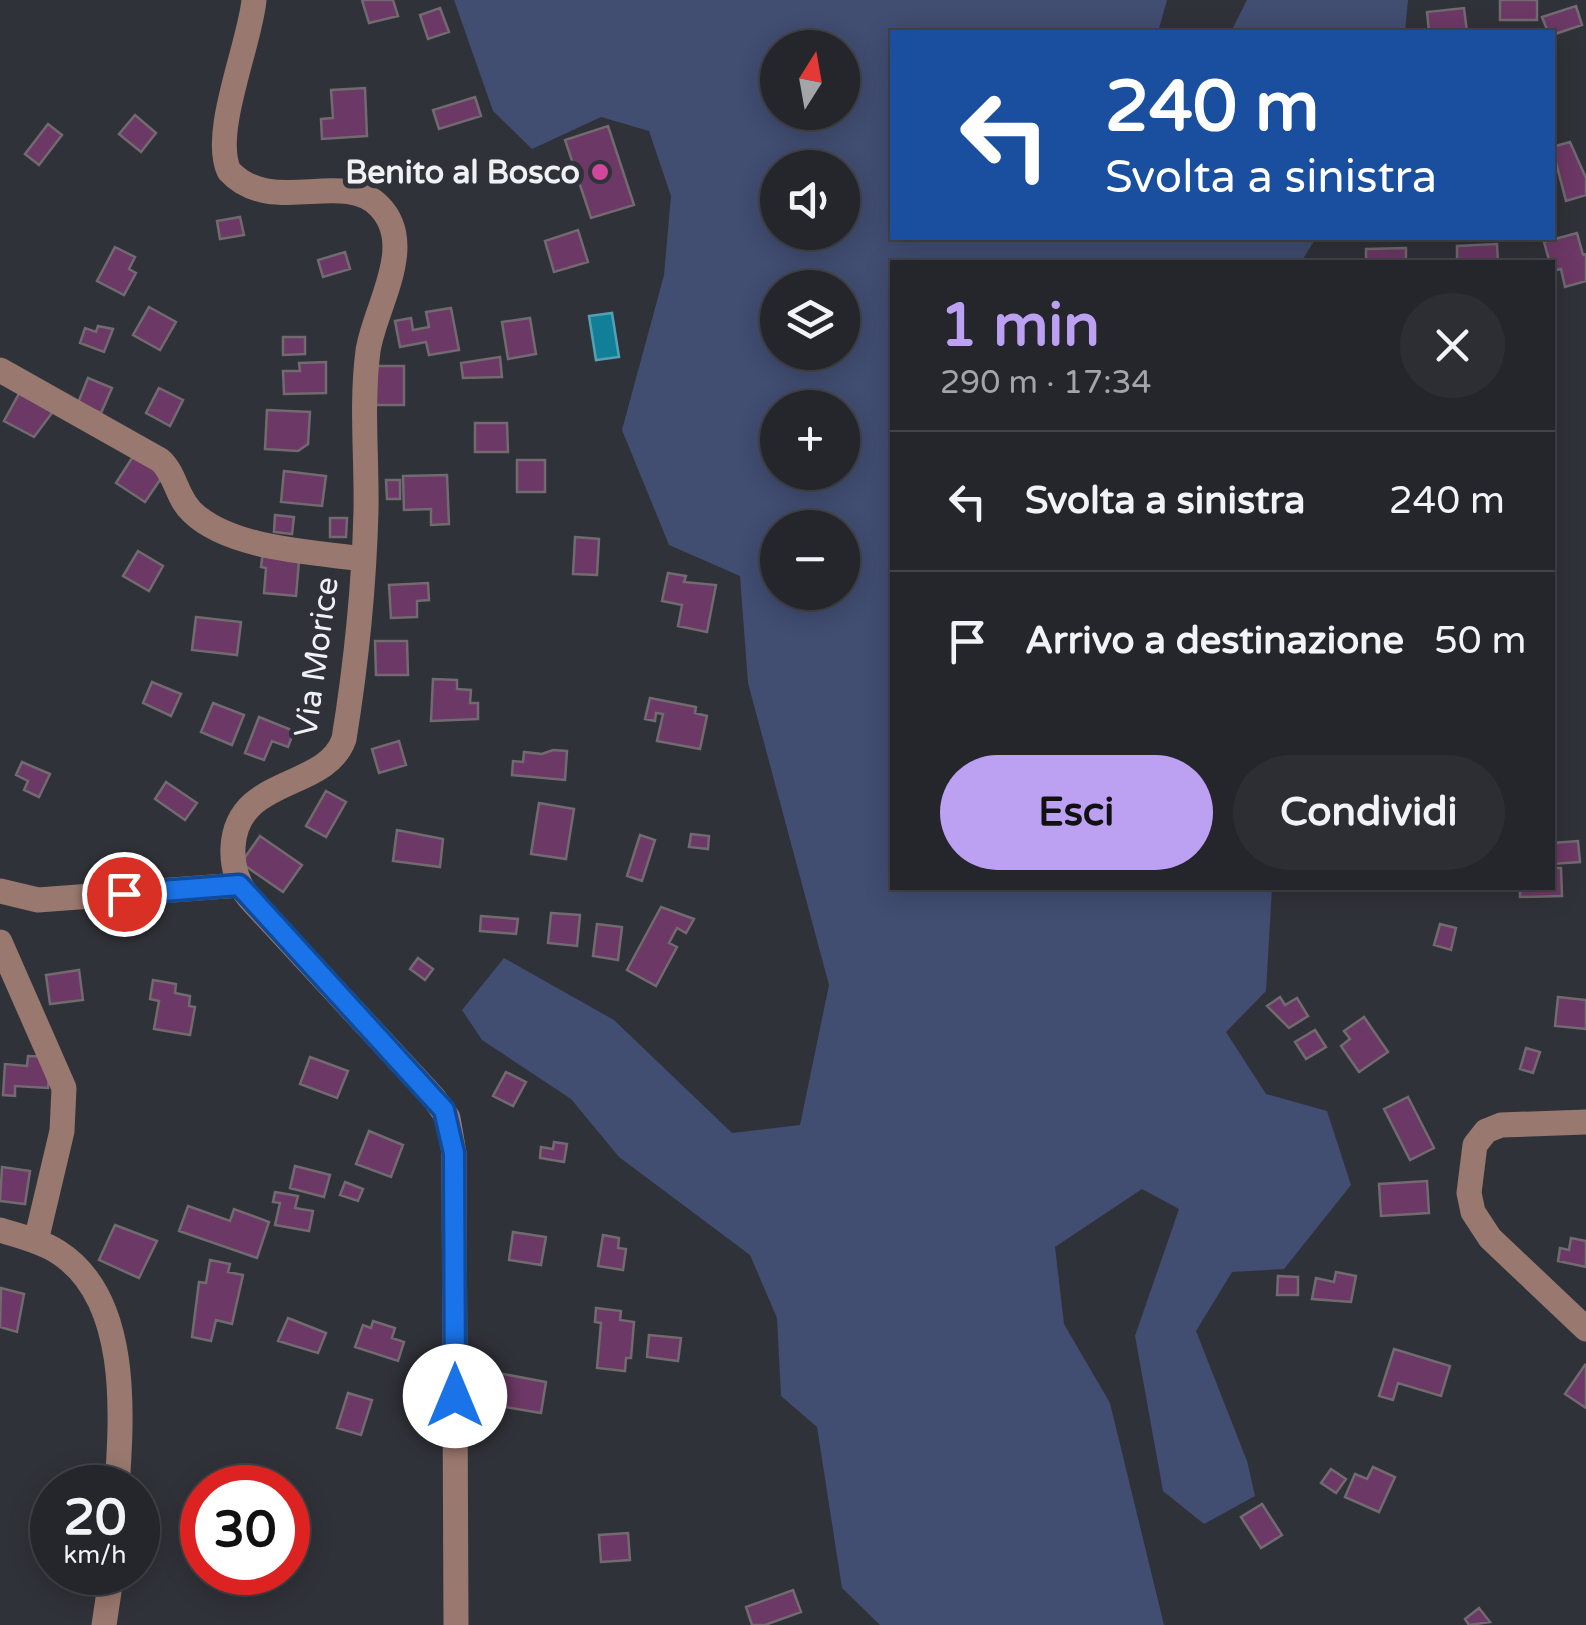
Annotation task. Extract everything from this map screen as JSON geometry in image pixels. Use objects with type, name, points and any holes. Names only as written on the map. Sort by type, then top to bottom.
[{"type":"street","name":"Via Morice","points":[[239,885],[234,842],[245,813],[278,786],[332,760],[342,746],[363,559],[366,368],[370,337],[392,266],[393,231],[380,206],[365,197],[333,192],[266,192],[248,186],[229,171],[224,153],[227,126],[254,0]]},
{"type":"street","points":[[0,370],[160,460],[170,470],[185,505],[200,519],[266,545],[363,559]]},
{"type":"street","points":[[0,891],[48,900],[239,885],[434,1098],[450,1125],[454,1172],[456,1625]]},
{"type":"street","points":[[0,942],[60,1072],[65,1097],[62,1131],[36,1242]]},
{"type":"street","points":[[1586,1122],[1501,1125],[1486,1131],[1476,1145],[1469,1193],[1475,1216],[1490,1238],[1586,1328]]},
{"type":"street","points":[[0,1230],[36,1242],[72,1264],[91,1286],[105,1314],[121,1394],[119,1465]]},
{"type":"street","points":[[104,1625],[109,1595]]},
{"type":"shaded area","points":[[454,0],[1167,0],[1159,30],[890,30],[890,240],[1315,240],[1302,260],[890,260],[890,890],[1272,890],[1266,991],[1226,1032],[1266,1094],[1327,1111],[1351,1185],[1284,1269],[1232,1272],[1196,1331],[1247,1461],[1255,1496],[1204,1524],[1163,1491],[1135,1336],[1179,1209],[1142,1189],[1055,1247],[1064,1324],[1110,1403],[1164,1625],[880,1625],[842,1588],[817,1427],[781,1396],[777,1318],[750,1255],[619,1157],[571,1099],[482,1040],[462,1010],[504,958],[614,1020],[732,1133],[800,1125],[829,985],[748,683],[740,576],[669,545],[622,430],[664,275],[671,196],[649,131],[601,117],[532,149],[493,111]]},
{"type":"shaded area","points":[[1247,0],[1408,0],[1405,30],[1232,30]]},
{"type":"shaded area","points":[[612,313],[619,357],[596,360],[589,316]]},
{"type":"building","points":[[362,0],[393,0],[398,16],[369,23]]},
{"type":"building","points":[[1500,0],[1537,0],[1537,20],[1500,20]]},
{"type":"building","points":[[1576,6],[1582,25],[1555,34],[1555,30],[1547,30],[1542,17]]},
{"type":"building","points":[[440,8],[449,32],[428,39],[420,15]]},
{"type":"building","points":[[1464,8],[1467,30],[1429,30],[1427,12]]},
{"type":"building","points":[[365,88],[367,136],[322,139],[321,119],[333,118],[331,90]]},
{"type":"building","points":[[475,97],[481,116],[439,129],[433,110]]},
{"type":"building","points":[[135,115],[156,133],[141,152],[119,134]]},
{"type":"building","points":[[48,124],[62,135],[39,165],[25,154]]},
{"type":"building","name":"Benito al Bosco","points":[[608,126],[634,205],[591,218],[565,140]]},
{"type":"building","points":[[1570,142],[1586,178],[1586,195],[1566,201],[1555,146]]},
{"type":"building","points":[[240,217],[244,235],[220,239],[217,221]]},
{"type":"building","points":[[578,230],[588,262],[554,272],[545,241]]},
{"type":"building","points":[[1577,233],[1583,255],[1586,254],[1586,281],[1565,287],[1561,269],[1555,270],[1555,260],[1549,260],[1544,242]]},
{"type":"building","points":[[1497,244],[1498,260],[1457,260],[1457,246]]},
{"type":"building","points":[[115,247],[135,257],[129,269],[136,273],[124,295],[97,281]]},
{"type":"building","points":[[1406,248],[1406,260],[1366,260],[1366,249]]},
{"type":"building","points":[[345,252],[350,269],[323,277],[318,260]]},
{"type":"building","points":[[149,307],[176,322],[160,350],[133,335]]},
{"type":"building","points":[[451,308],[459,350],[429,355],[426,342],[400,347],[395,321],[411,318],[413,330],[429,327],[426,312]]},
{"type":"building","points":[[530,318],[536,354],[508,359],[502,322]]},
{"type":"building","points":[[98,326],[113,329],[104,352],[80,343],[85,328],[96,332]]},
{"type":"building","points":[[283,337],[305,337],[305,354],[283,355]]},
{"type":"building","points":[[500,357],[502,377],[463,378],[461,363]]},
{"type":"building","points":[[326,362],[326,393],[284,394],[283,371],[300,371],[299,363]]},
{"type":"building","points":[[376,366],[404,366],[404,405],[376,405]]},
{"type":"building","points":[[88,378],[112,388],[101,413],[78,403]]},
{"type":"building","points":[[159,388],[183,400],[170,426],[146,413]]},
{"type":"building","points":[[21,390],[55,409],[34,437],[4,421]]},
{"type":"building","points":[[267,410],[310,412],[308,444],[298,451],[265,449]]},
{"type":"building","points":[[475,423],[507,423],[508,452],[475,452]]},
{"type":"building","points":[[134,455],[164,474],[145,502],[116,483]]},
{"type":"building","points":[[517,460],[545,460],[545,492],[517,492]]},
{"type":"building","points":[[284,471],[326,476],[322,506],[281,502]]},
{"type":"building","points":[[447,475],[449,524],[431,525],[431,509],[404,510],[403,476]]},
{"type":"building","points":[[386,480],[400,480],[400,499],[387,499]]},
{"type":"building","points":[[275,515],[294,517],[292,534],[274,532]]},
{"type":"building","points":[[330,518],[347,518],[346,537],[330,537]]},
{"type":"building","points":[[575,537],[599,539],[597,575],[573,574]]},
{"type":"building","points":[[138,551],[163,566],[149,591],[123,576]]},
{"type":"building","points":[[263,552],[299,561],[296,596],[264,593]]},
{"type":"building","points":[[668,573],[686,576],[684,582],[716,585],[707,632],[678,626],[682,605],[662,601]]},
{"type":"building","points":[[428,583],[429,600],[417,601],[417,617],[391,618],[389,585]]},
{"type":"building","points":[[196,617],[241,622],[237,655],[192,650]]},
{"type":"building","points":[[375,641],[407,641],[408,675],[376,675]]},
{"type":"building","points":[[433,679],[457,680],[457,689],[471,690],[470,703],[478,703],[478,719],[431,721]]},
{"type":"building","points":[[152,682],[181,694],[171,716],[143,703]]},
{"type":"building","points":[[650,698],[696,707],[695,713],[707,716],[700,749],[657,741],[663,714],[656,713],[655,721],[645,719]]},
{"type":"building","points":[[213,703],[244,715],[232,745],[201,732]]},
{"type":"building","points":[[259,717],[294,731],[288,747],[272,741],[264,760],[245,753]]},
{"type":"building","points":[[399,741],[406,765],[379,773],[372,749]]},
{"type":"building","points":[[567,751],[565,780],[512,775],[513,761],[523,762],[524,752],[542,754]]},
{"type":"building","points":[[22,762],[50,774],[39,797],[24,790],[28,781],[16,775]]},
{"type":"building","points":[[166,782],[197,803],[185,820],[155,799]]},
{"type":"building","points":[[326,791],[346,802],[326,837],[306,826]]},
{"type":"building","points":[[539,803],[574,809],[566,859],[531,854]]},
{"type":"building","points":[[397,830],[443,839],[440,867],[393,861]]},
{"type":"building","points":[[691,834],[709,836],[708,849],[689,847]]},
{"type":"building","points":[[640,835],[655,840],[642,881],[627,876]]},
{"type":"building","points":[[260,836],[302,865],[283,892],[241,863]]},
{"type":"building","points":[[1578,841],[1580,862],[1555,864],[1555,843]]},
{"type":"building","points":[[1555,868],[1561,868],[1562,896],[1520,897],[1520,890],[1555,890]]},
{"type":"building","points":[[661,907],[694,919],[686,933],[677,928],[669,943],[677,947],[656,986],[627,970]]},
{"type":"building","points":[[551,913],[580,915],[577,946],[548,943]]},
{"type":"building","points":[[481,916],[518,919],[516,934],[480,931]]},
{"type":"building","points":[[597,924],[622,927],[618,960],[593,956]]},
{"type":"building","points":[[1440,924],[1456,928],[1451,950],[1434,945]]},
{"type":"building","points":[[418,958],[433,969],[425,980],[410,969]]},
{"type":"building","points":[[79,970],[83,1000],[50,1004],[46,975]]},
{"type":"building","points":[[153,980],[176,984],[175,993],[190,996],[189,1006],[195,1007],[190,1035],[154,1029],[159,1001],[150,999]]},
{"type":"building","points":[[1280,997],[1285,1005],[1297,998],[1308,1016],[1289,1028],[1267,1006]]},
{"type":"building","points":[[1558,997],[1586,1000],[1586,1029],[1555,1026]]},
{"type":"building","points":[[1364,1017],[1388,1052],[1359,1072],[1341,1046],[1350,1039],[1344,1031]]},
{"type":"building","points":[[1315,1030],[1326,1047],[1306,1059],[1295,1042]]},
{"type":"building","points":[[1526,1048],[1540,1052],[1533,1073],[1520,1069]]},
{"type":"building","points":[[28,1056],[50,1057],[48,1088],[15,1086],[15,1096],[3,1095],[5,1064],[27,1066]]},
{"type":"building","points":[[310,1057],[348,1071],[337,1098],[300,1084]]},
{"type":"building","points":[[506,1072],[526,1082],[513,1106],[493,1096]]},
{"type":"building","points":[[1408,1097],[1434,1148],[1410,1160],[1384,1109]]},
{"type":"building","points":[[369,1131],[403,1145],[391,1177],[356,1164]]},
{"type":"building","points":[[554,1142],[567,1144],[564,1162],[540,1158],[541,1147],[553,1149]]},
{"type":"building","points":[[295,1166],[330,1175],[324,1197],[290,1188]]},
{"type":"building","points":[[2,1167],[30,1171],[25,1204],[0,1201]]},
{"type":"building","points":[[1427,1181],[1429,1213],[1381,1216],[1379,1184]]},
{"type":"building","points":[[345,1182],[363,1189],[358,1201],[340,1195]]},
{"type":"building","points":[[275,1192],[298,1196],[295,1208],[313,1211],[309,1231],[275,1225],[280,1203],[273,1202]]},
{"type":"building","points":[[188,1206],[230,1221],[234,1209],[269,1222],[257,1258],[179,1231]]},
{"type":"building","points":[[115,1225],[157,1241],[139,1278],[99,1260]]},
{"type":"building","points":[[513,1232],[546,1237],[541,1265],[509,1260]]},
{"type":"building","points":[[603,1235],[619,1238],[618,1248],[626,1249],[623,1270],[598,1266]]},
{"type":"building","points":[[1571,1238],[1586,1241],[1586,1267],[1558,1261],[1560,1248],[1569,1250]]},
{"type":"building","points":[[210,1260],[230,1264],[228,1272],[243,1275],[232,1324],[216,1320],[211,1341],[192,1337],[199,1282],[206,1283]]},
{"type":"building","points":[[1336,1272],[1356,1276],[1351,1302],[1312,1299],[1316,1278],[1334,1282]]},
{"type":"building","points":[[1278,1276],[1298,1277],[1298,1295],[1277,1295]]},
{"type":"building","points":[[1,1288],[24,1294],[17,1332],[0,1327]]},
{"type":"building","points":[[596,1308],[621,1311],[620,1320],[634,1322],[631,1358],[626,1358],[625,1371],[597,1368],[601,1323],[595,1322]]},
{"type":"building","points":[[288,1318],[326,1333],[318,1353],[278,1341]]},
{"type":"building","points":[[373,1321],[395,1328],[392,1338],[404,1342],[398,1361],[355,1347],[363,1325],[371,1328]]},
{"type":"building","points":[[649,1335],[681,1338],[678,1361],[647,1357]]},
{"type":"building","points":[[1394,1349],[1450,1366],[1441,1396],[1398,1383],[1393,1400],[1379,1396]]},
{"type":"building","points":[[1586,1366],[1586,1408],[1565,1394]]},
{"type":"building","points":[[498,1373],[546,1382],[541,1413],[493,1405]]},
{"type":"building","points":[[348,1393],[372,1400],[361,1435],[337,1428]]},
{"type":"building","points":[[1373,1467],[1395,1477],[1379,1512],[1345,1497],[1355,1474],[1367,1479]]},
{"type":"building","points":[[1331,1469],[1346,1479],[1336,1493],[1321,1483]]},
{"type":"building","points":[[1262,1504],[1282,1535],[1261,1548],[1241,1517]]},
{"type":"building","points":[[628,1533],[630,1560],[601,1562],[599,1535]]},
{"type":"building","points":[[793,1590],[801,1612],[765,1625],[752,1625],[746,1607]]},
{"type":"building","points":[[1479,1608],[1490,1622],[1469,1625],[1465,1619]]},
{"type":"place","name":"Benito al Bosco","points":[[600,172]]},
{"type":"route","points":[[124,894],[239,885],[444,1110],[454,1153],[455,1396]]}]
